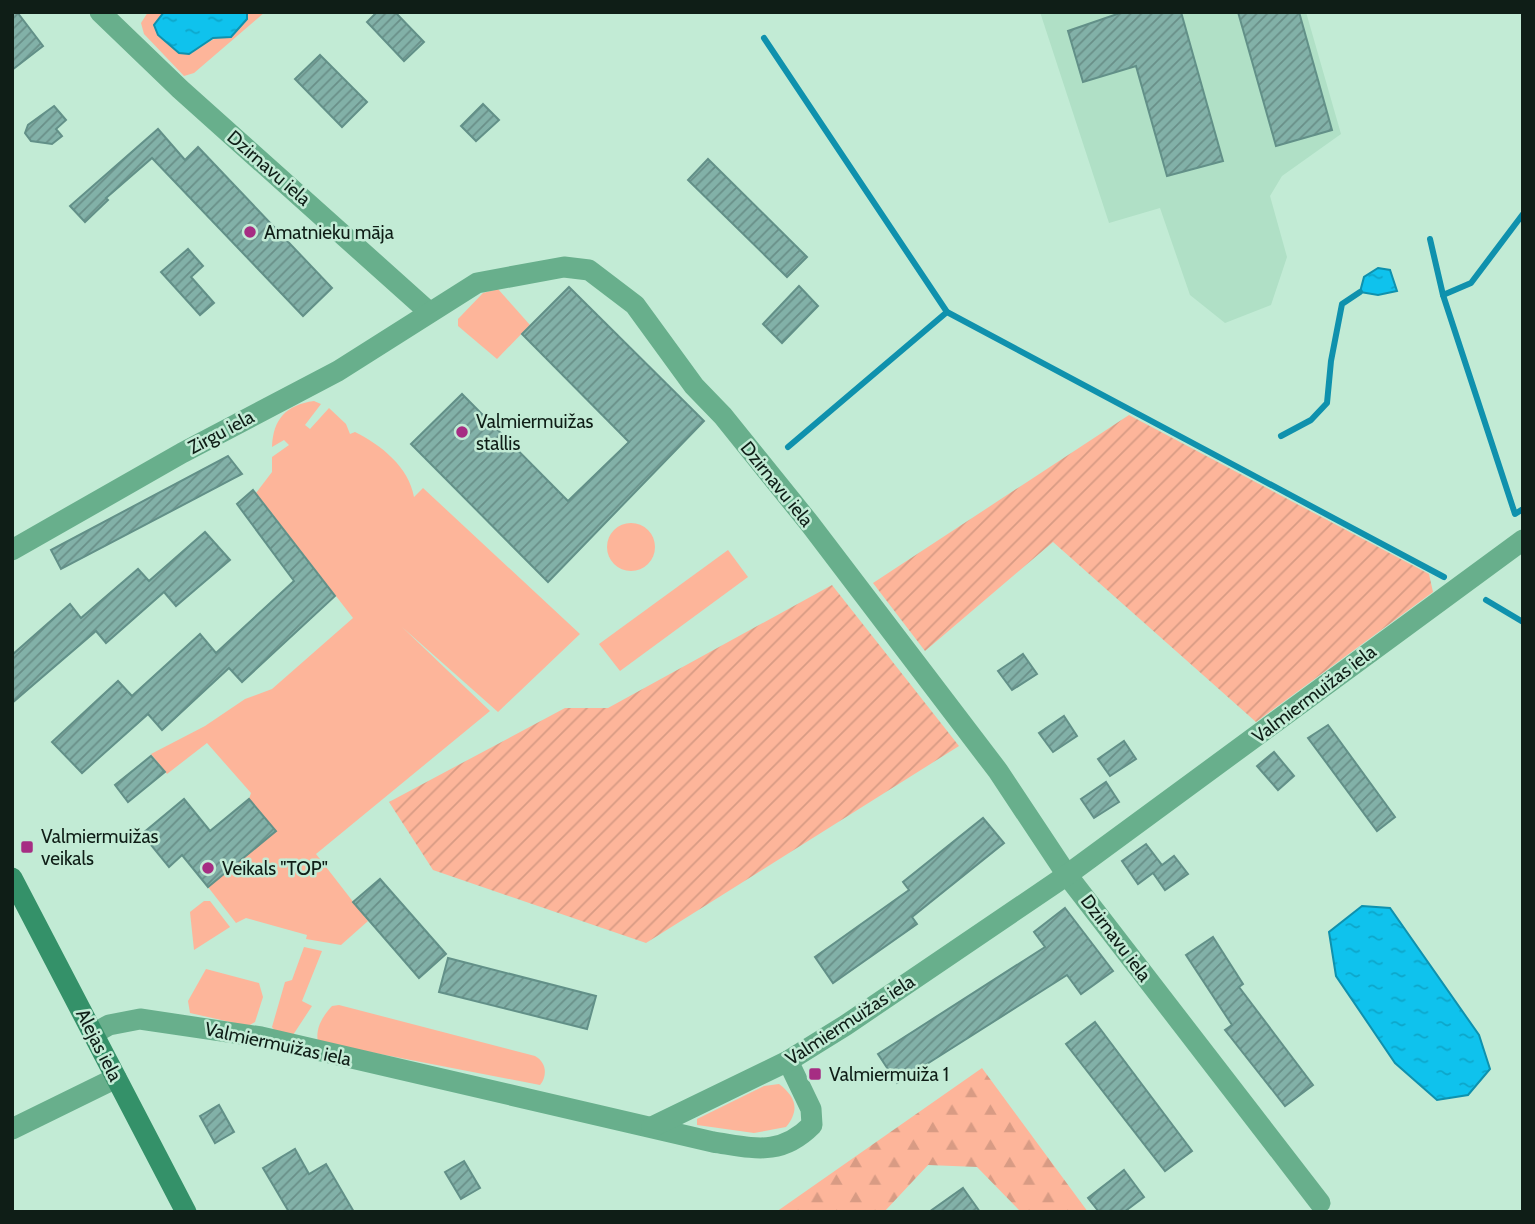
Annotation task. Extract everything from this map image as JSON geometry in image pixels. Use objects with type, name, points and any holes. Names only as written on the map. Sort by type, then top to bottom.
[{"type":"main road","name":"Alejas iela","points":[[12,878],[186,1212]]},
{"type":"street","name":"Dzirnavu iela","points":[[100,12],[180,89],[429,312],[477,283],[564,267],[589,270],[635,305],[694,386],[723,416],[810,524],[998,771],[1067,875],[1320,1203]]},
{"type":"street","name":"Zirgu iela","points":[[12,551],[182,453],[338,371],[429,312]]},
{"type":"street","name":"Valmiermuižas iela","points":[[94,1033],[109,1025],[140,1019],[248,1035],[652,1127],[788,1061],[1067,875],[1523,540]]},
{"type":"street","points":[[652,1127],[713,1142],[767,1149],[782,1147],[797,1140],[812,1125],[811,1109],[788,1061]]},
{"type":"street","points":[[12,1129],[116,1078]]},
{"type":"shaded area","points":[[1040,12],[1306,12],[1341,134],[1282,176],[1270,196],[1287,257],[1271,305],[1225,323],[1190,295],[1160,208],[1109,223]]},
{"type":"green space","points":[[148,12],[164,12],[154,25],[189,54],[247,19],[247,12],[265,12],[194,73],[184,76],[144,34],[141,23]]},
{"type":"green space","points":[[498,289],[530,325],[497,359],[458,326],[458,319],[483,293]]},
{"type":"green space","points":[[314,401],[321,404],[305,425],[310,429],[329,408],[346,424],[350,434],[355,432],[365,437],[392,458],[406,476],[414,497],[423,488],[580,634],[498,712],[402,627],[490,711],[316,854],[368,921],[341,945],[306,939],[307,935],[246,918],[236,923],[208,887],[276,831],[249,799],[251,793],[207,743],[167,774],[151,754],[205,726],[245,699],[272,689],[353,618],[256,493],[272,472],[272,457],[289,445],[284,440],[272,447],[278,421],[296,406]]},
{"type":"green space","points":[[1129,415],[1429,574],[1433,592],[1256,722],[1053,542],[925,651],[873,583]]},
{"type":"green space","points":[[631,523],[648,530],[655,547],[648,564],[631,571],[614,564],[607,547],[614,530]]},
{"type":"green space","points":[[728,550],[748,577],[620,671],[599,644]]},
{"type":"green space","points":[[832,585],[959,746],[646,943],[433,870],[389,802],[565,708],[608,708]]},
{"type":"green space","points":[[204,901],[210,901],[230,927],[194,950],[190,912]]},
{"type":"green space","points":[[304,947],[322,951],[302,1001],[312,1006],[293,1035],[276,1032],[272,1027],[285,982],[292,980]]},
{"type":"green space","points":[[206,969],[259,983],[263,997],[255,1022],[248,1026],[190,1013],[188,1001]]},
{"type":"green space","points":[[339,1005],[535,1056],[544,1065],[544,1077],[540,1085],[318,1042],[323,1018],[332,1006]]},
{"type":"green space","points":[[982,1068],[1088,1212],[1021,1212],[977,1167],[928,1165],[884,1212],[776,1212]]},
{"type":"green space","points":[[779,1084],[794,1104],[793,1115],[786,1127],[754,1133],[697,1125],[697,1119],[764,1086]]},
{"type":"water","points":[[164,12],[247,12],[247,19],[231,37],[213,38],[189,54],[179,53],[158,35],[154,25]]},
{"type":"water","points":[[1378,268],[1390,270],[1397,291],[1378,295],[1360,292],[1364,277]]},
{"type":"water","points":[[1362,906],[1390,908],[1479,1035],[1490,1069],[1468,1095],[1437,1100],[1395,1063],[1336,976],[1329,932]]},
{"type":"building","points":[[12,12],[17,12],[43,46],[12,70]]},
{"type":"building","points":[[377,12],[395,12],[424,42],[404,61],[367,22]]},
{"type":"building","points":[[1123,12],[1181,12],[1223,161],[1167,176],[1136,66],[1083,82],[1068,31]]},
{"type":"building","points":[[1238,12],[1299,12],[1332,130],[1276,146]]},
{"type":"building","points":[[320,55],[367,102],[342,127],[295,79]]},
{"type":"building","points":[[483,104],[499,120],[476,141],[461,126]]},
{"type":"building","points":[[54,106],[66,120],[56,129],[62,136],[52,144],[31,141],[25,133],[28,125]]},
{"type":"building","name":"Amatnieku māja","points":[[158,129],[185,160],[198,147],[332,288],[303,316],[152,158],[106,198],[108,200],[85,222],[70,206]]},
{"type":"building","points":[[708,159],[807,257],[787,277],[688,180]]},
{"type":"building","points":[[188,249],[203,266],[191,277],[214,303],[200,315],[161,272]]},
{"type":"building","points":[[799,286],[818,306],[782,343],[763,324]]},
{"type":"building","name":"Valmiermuižas stallis","points":[[569,287],[704,421],[548,582],[411,444],[462,394],[568,501],[629,442],[522,334]]},
{"type":"building","points":[[228,456],[242,474],[61,569],[51,550]]},
{"type":"building","points":[[253,490],[335,596],[242,682],[229,668],[162,730],[148,714],[82,773],[52,742],[118,681],[132,696],[200,634],[216,653],[294,581],[237,504]]},
{"type":"building","points":[[205,532],[230,560],[176,606],[164,592],[106,643],[96,631],[12,703],[12,655],[70,604],[81,618],[138,569],[149,581]]},
{"type":"building","points":[[1023,654],[1037,674],[1012,690],[998,671]]},
{"type":"building","points":[[1064,716],[1077,736],[1053,752],[1039,733]]},
{"type":"building","points":[[1328,725],[1395,817],[1377,831],[1308,738]]},
{"type":"building","points":[[1124,741],[1136,759],[1110,776],[1098,759]]},
{"type":"building","points":[[1274,752],[1294,776],[1278,790],[1257,766]]},
{"type":"building","points":[[151,756],[165,772],[128,802],[115,785]]},
{"type":"building","points":[[1106,782],[1119,802],[1094,818],[1081,799]]},
{"type":"building","points":[[184,799],[210,831],[249,799],[276,831],[208,887],[182,855],[169,867],[142,834]]},
{"type":"building","points":[[983,818],[1004,843],[912,917],[917,924],[833,983],[815,957],[909,890],[903,882]]},
{"type":"building","points":[[1146,844],[1162,865],[1174,856],[1188,874],[1165,890],[1153,873],[1138,884],[1122,861]]},
{"type":"building","points":[[380,879],[446,954],[419,978],[353,902]]},
{"type":"building","points":[[1065,908],[1113,971],[1081,994],[1067,975],[897,1083],[878,1054],[1045,947],[1034,932]]},
{"type":"building","points":[[1213,937],[1243,984],[1239,987],[1313,1085],[1285,1106],[1225,1030],[1232,1025],[1186,955]]},
{"type":"building","points":[[448,958],[596,996],[587,1029],[439,992]]},
{"type":"building","points":[[1095,1022],[1192,1151],[1165,1171],[1066,1044]]},
{"type":"building","points":[[219,1105],[234,1132],[215,1143],[200,1116]]},
{"type":"building","points":[[295,1149],[309,1174],[326,1164],[354,1212],[289,1212],[263,1168]]},
{"type":"building","points":[[464,1161],[480,1188],[461,1199],[445,1172]]},
{"type":"building","points":[[1124,1170],[1144,1197],[1124,1212],[1099,1212],[1088,1198]]},
{"type":"building","points":[[963,1188],[980,1212],[929,1212]]},
{"type":"waterway","points":[[764,38],[947,312],[1444,577]]},
{"type":"waterway","points":[[1443,295],[1471,283],[1523,214]]},
{"type":"waterway","points":[[1430,239],[1443,295],[1515,514],[1523,509]]},
{"type":"waterway","points":[[1281,436],[1311,420],[1327,403],[1331,361],[1342,304],[1360,292]]},
{"type":"waterway","points":[[788,447],[947,312]]},
{"type":"waterway","points":[[1486,600],[1523,622]]},
{"type":"place","name":"Amatnieku māja","points":[[250,232]]},
{"type":"place","name":"Valmiermuižas stallis","points":[[462,432]]},
{"type":"place","name":"Valmiermuižas veikals","points":[[27,847]]},
{"type":"place","name":"Veikals \"TOP\"","points":[[208,868]]},
{"type":"place","name":"Valmiermuiža 1","points":[[815,1074]]}]
